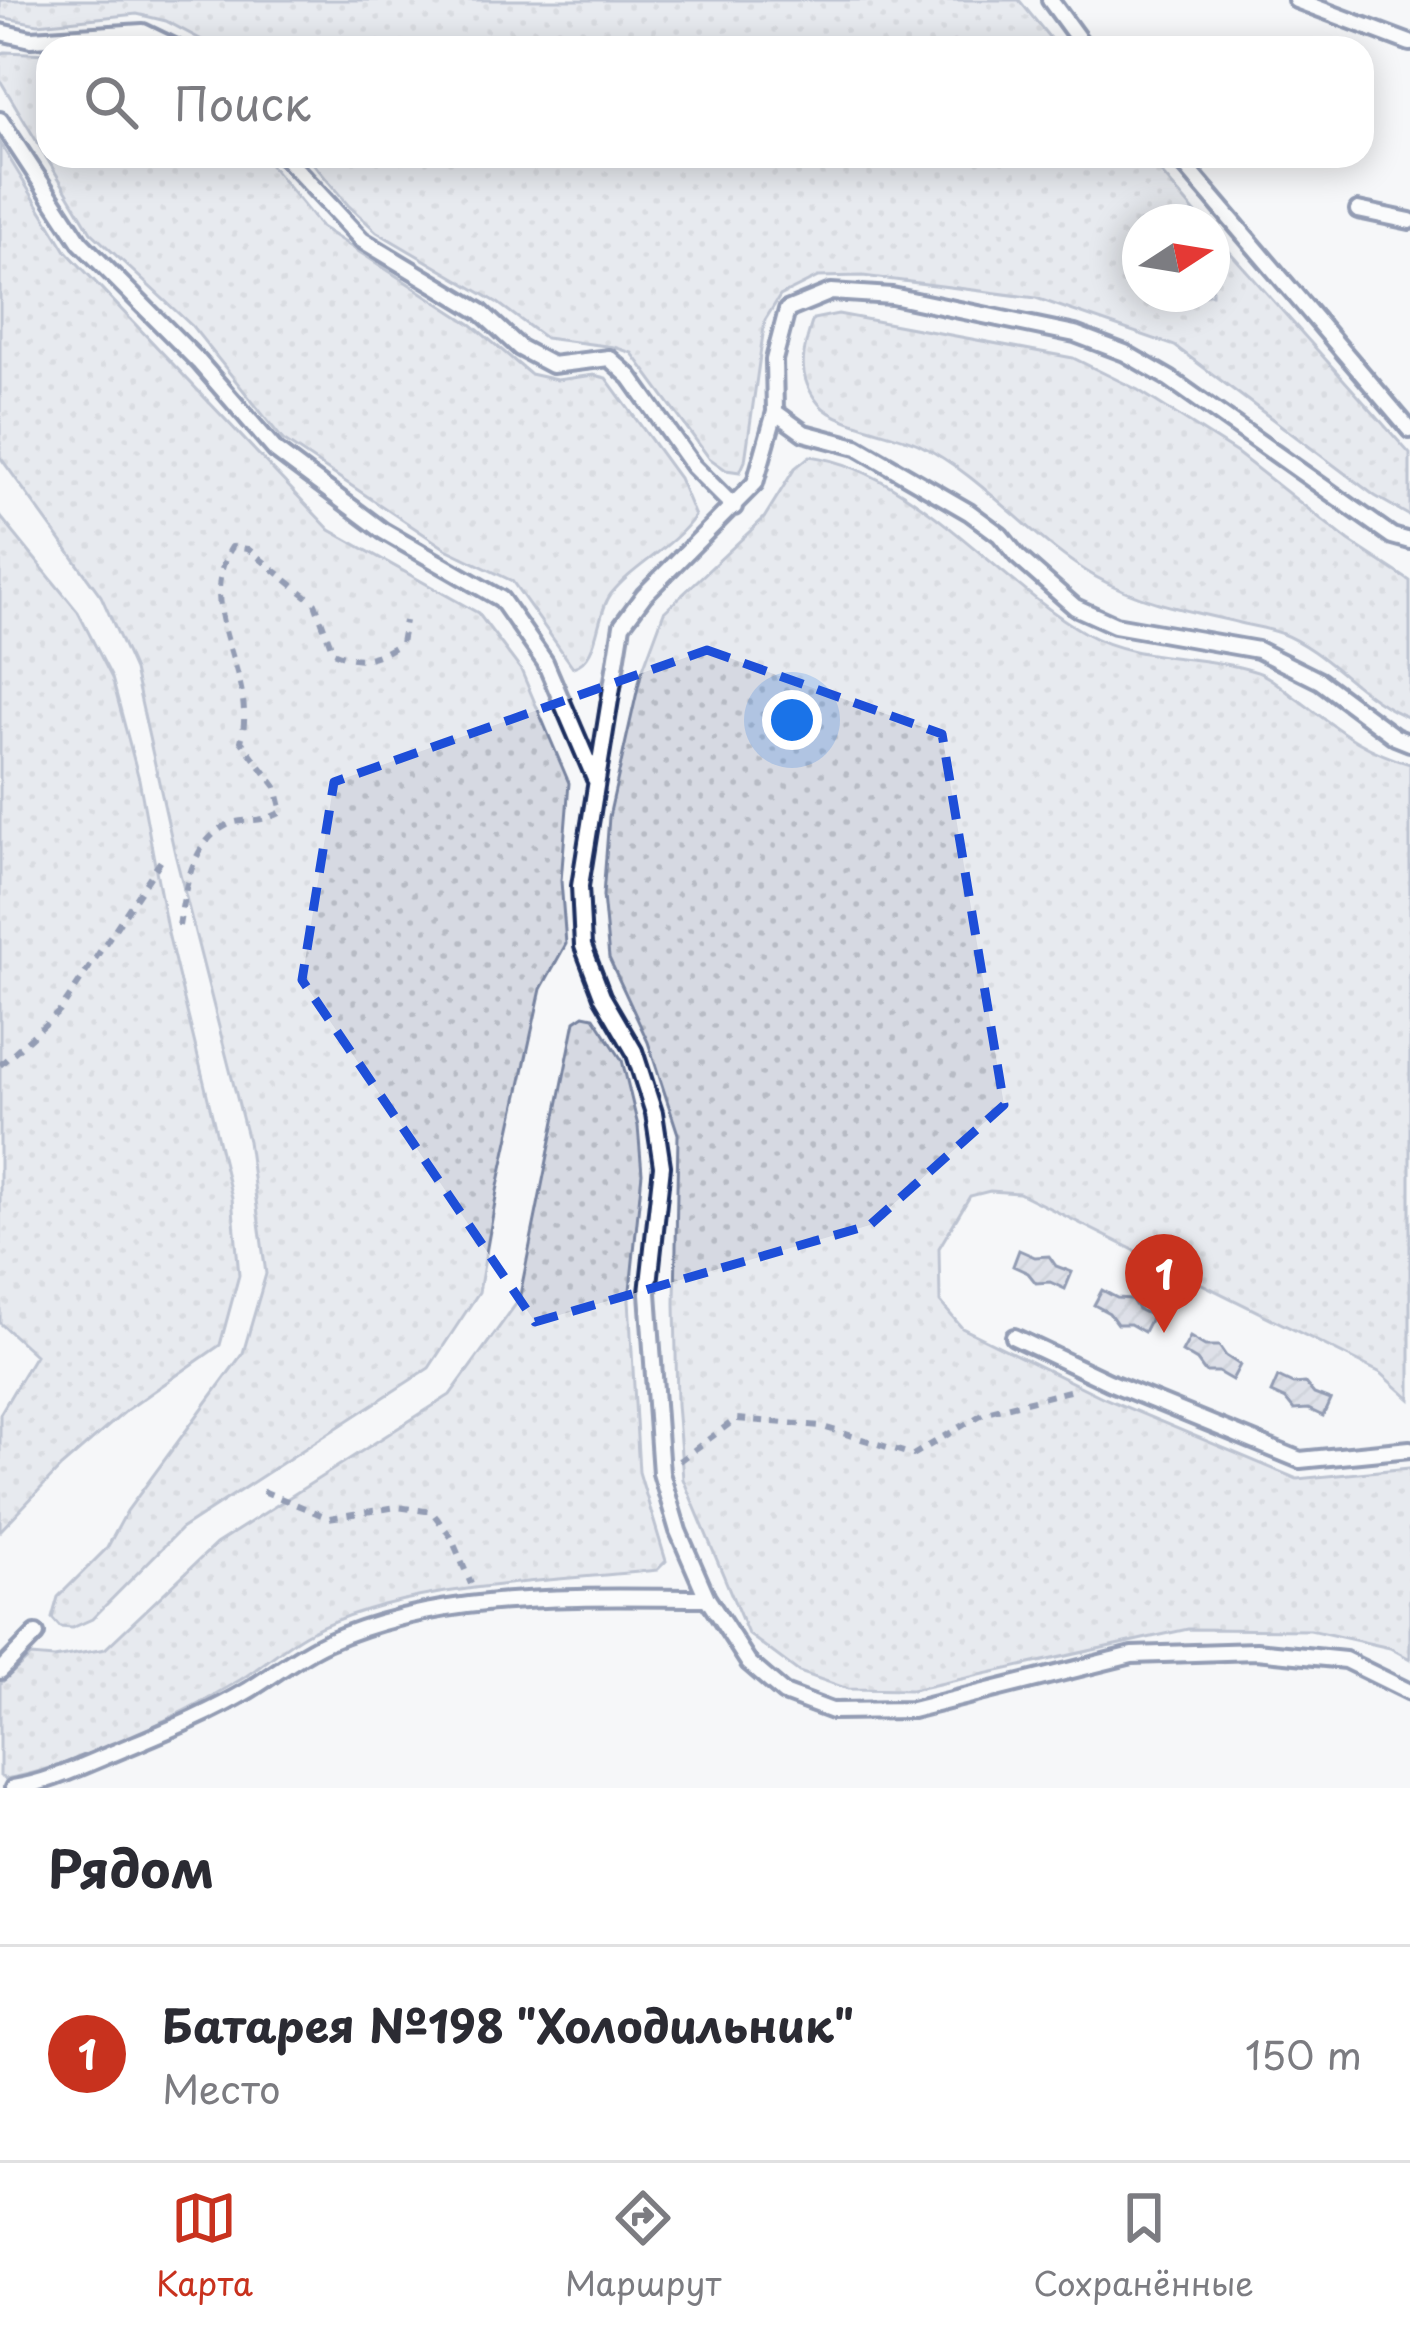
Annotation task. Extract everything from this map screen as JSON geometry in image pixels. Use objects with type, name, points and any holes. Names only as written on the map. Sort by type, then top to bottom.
[{"type":"lane","points":[[1050,0],[1076,36]]},
{"type":"lane","points":[[1296,0],[1410,43]]},
{"type":"lane","points":[[0,32],[36,39]]},
{"type":"lane","points":[[79,36],[143,32],[151,36]]},
{"type":"lane","points":[[0,120],[80,242],[199,362],[276,451],[383,531],[501,599],[545,662],[595,779]]},
{"type":"lane","points":[[295,168],[362,240],[481,312],[520,348],[552,365],[609,358],[631,377],[693,466],[734,507]]},
{"type":"lane","points":[[1187,168],[1410,430]]},
{"type":"lane","points":[[1358,210],[1410,220]]},
{"type":"lane","points":[[1410,541],[1392,536],[1170,379],[1125,353],[1076,334],[892,296],[832,292],[787,310],[774,360],[775,412],[755,483],[644,595],[622,625],[580,886],[583,946],[602,996],[634,1051],[655,1113],[662,1166],[648,1293],[662,1473],[678,1531],[707,1598],[749,1663],[784,1693],[832,1712],[912,1710],[1132,1655],[1256,1652],[1346,1660],[1410,1691]]},
{"type":"lane","points":[[775,412],[804,433],[856,447],[969,512],[1075,607],[1115,625],[1274,656],[1320,680],[1395,737],[1410,742]]},
{"type":"lane","points":[[1015,1337],[1109,1382],[1300,1460],[1410,1449]]},
{"type":"lane","points":[[6,1787],[40,1784],[177,1726],[244,1693],[326,1642],[392,1621],[477,1604],[707,1598]]},
{"type":"lane","points":[[0,1671],[36,1634]]},
{"type":"path","points":[[179,926],[185,885],[205,842],[231,823],[261,823],[282,812],[276,787],[241,741],[247,718],[245,696],[217,591],[220,566],[232,547],[248,549],[316,603],[333,652],[354,661],[378,657],[401,643],[405,621]]},
{"type":"path","points":[[0,1066],[60,1011],[164,856]]},
{"type":"path","points":[[662,1473],[736,1419],[820,1426],[914,1454],[986,1412],[1109,1382]]},
{"type":"path","points":[[263,1491],[329,1518],[397,1508],[432,1512],[451,1537],[477,1604]]},
{"type":"highlighted area","points":[[707,650],[942,734],[1004,1105],[870,1225],[535,1322],[302,980],[334,782]]},
{"type":"shaded area","points":[[0,0],[1019,0],[1048,36],[194,36],[166,21],[137,14],[38,24],[0,17]]},
{"type":"shaded area","points":[[36,53],[36,140],[0,80],[0,54]]},
{"type":"shaded area","points":[[0,143],[66,251],[330,530],[478,613],[521,670],[569,783],[561,881],[566,944],[541,989],[479,1292],[429,1368],[181,1529],[92,1619],[72,1628],[60,1627],[52,1618],[58,1597],[107,1548],[127,1511],[243,1353],[266,1274],[248,1141],[134,670],[101,596],[0,457]]},
{"type":"shaded area","points":[[53,168],[273,168],[321,227],[472,325],[530,374],[557,380],[606,378],[679,478],[695,516],[611,594],[588,656],[573,667],[512,581],[446,549],[283,440],[192,326],[91,232]]},
{"type":"shaded area","points":[[317,168],[1157,168],[1188,204],[1122,204],[1122,312],[1230,312],[1230,252],[1410,454],[1410,516],[1375,496],[1175,346],[1036,298],[863,276],[818,277],[780,296],[765,320],[745,461],[740,472],[726,470],[709,458],[632,353],[545,338],[498,303],[377,232]]},
{"type":"shaded area","points":[[838,314],[1073,358],[1138,390],[1237,453],[1349,541],[1410,581],[1410,718],[1376,700],[1298,641],[1164,605],[1096,577],[944,459],[920,445],[827,411],[807,384],[804,353],[813,319]]},
{"type":"shaded area","points":[[810,456],[884,482],[1085,633],[1125,649],[1260,673],[1352,738],[1410,764],[1410,1399],[1381,1373],[1019,1193],[990,1191],[970,1196],[939,1248],[940,1302],[962,1328],[1104,1398],[1297,1479],[1410,1468],[1410,1659],[1390,1648],[1310,1630],[1188,1629],[912,1690],[848,1689],[799,1672],[748,1634],[683,1479],[675,1303],[678,1134],[648,1042],[609,958],[603,896],[609,817],[641,674],[664,612],[764,518],[795,468]]},
{"type":"shaded area","points":[[0,516],[78,612],[112,678],[232,1198],[239,1275],[220,1345],[127,1410],[61,1467],[0,1531],[0,1414],[35,1355],[0,1323]]},
{"type":"shaded area","points":[[584,1015],[594,1017],[622,1060],[638,1126],[642,1173],[629,1300],[639,1472],[666,1561],[657,1570],[478,1587],[346,1616],[299,1638],[216,1694],[125,1739],[32,1773],[0,1776],[0,1684],[31,1656],[54,1658],[105,1649],[216,1544],[450,1395],[519,1300],[575,1021]]},
{"type":"building","points":[[1019,1250],[1035,1257],[1049,1256],[1056,1266],[1072,1272],[1065,1289],[1050,1282],[1036,1283],[1013,1266]]},
{"type":"building","points":[[1102,1290],[1131,1299],[1152,1316],[1144,1332],[1130,1324],[1117,1324],[1094,1305]]},
{"type":"building","points":[[1190,1337],[1205,1346],[1219,1346],[1240,1365],[1232,1380],[1218,1372],[1205,1372],[1182,1352]]},
{"type":"building","points":[[1278,1377],[1305,1383],[1314,1394],[1330,1400],[1323,1416],[1308,1409],[1294,1410],[1271,1393]]},
{"type":"place","name":"Батарея №198 \"Холодильник\"","points":[[1164,1333]]}]
